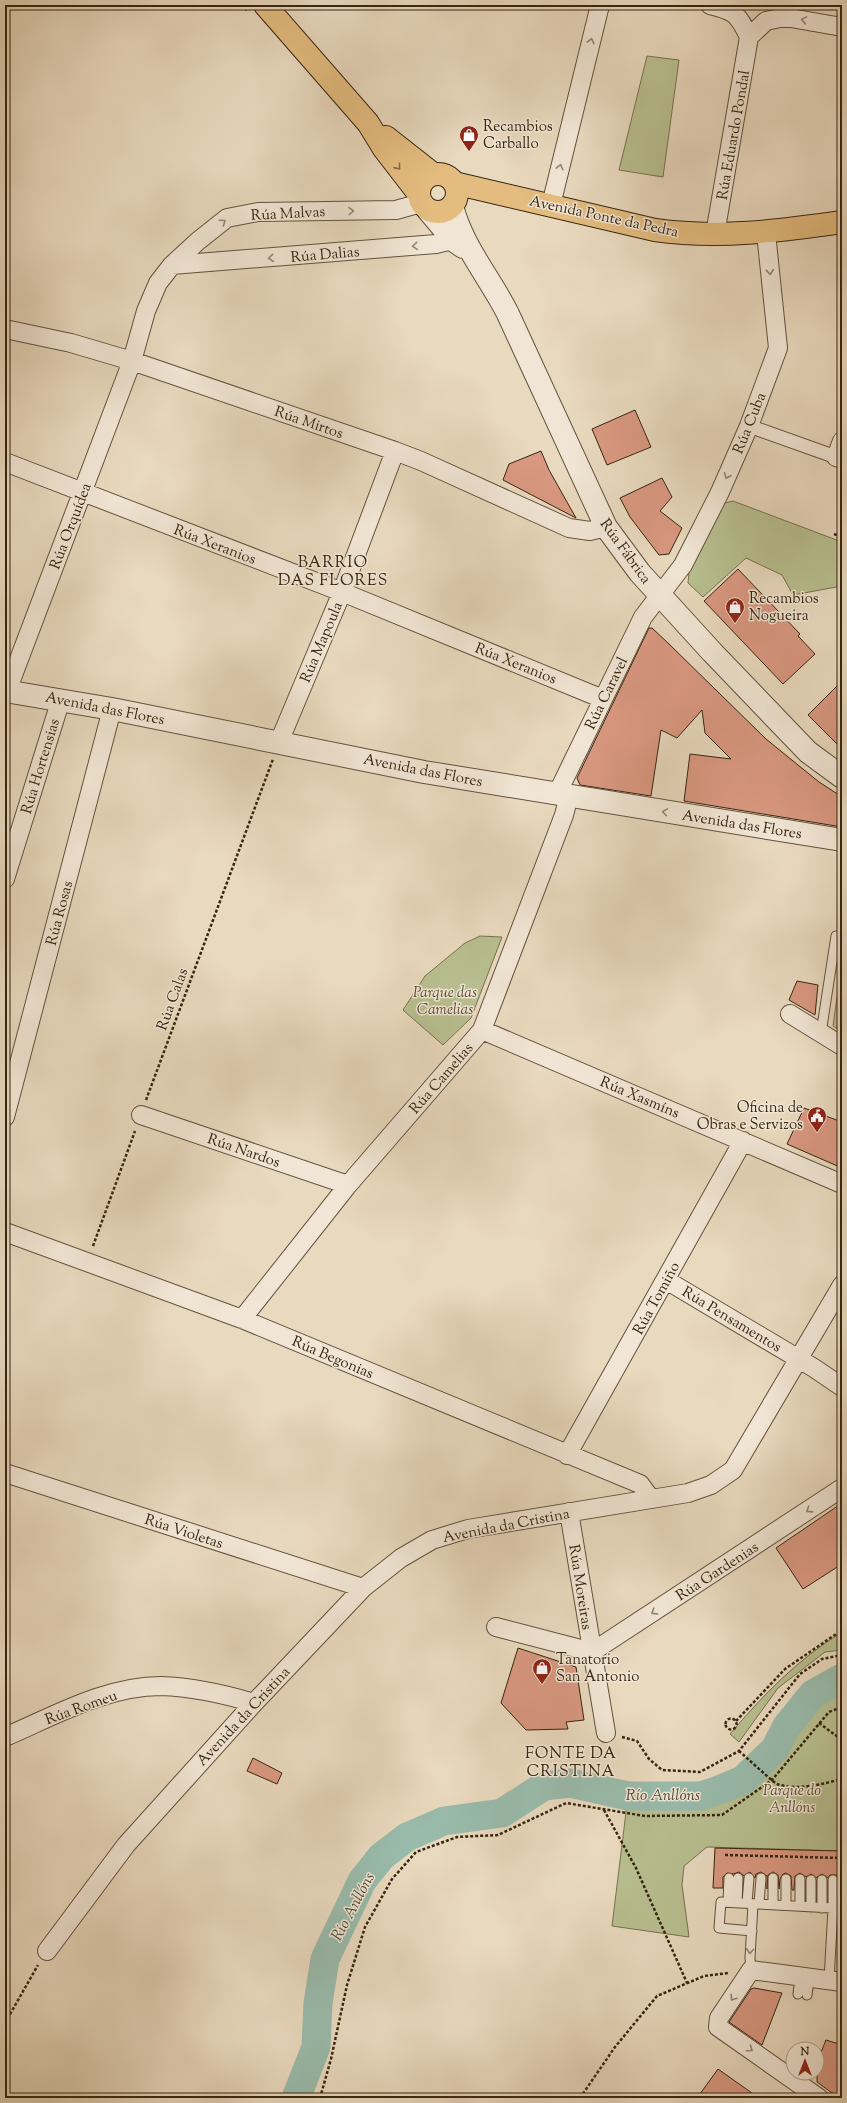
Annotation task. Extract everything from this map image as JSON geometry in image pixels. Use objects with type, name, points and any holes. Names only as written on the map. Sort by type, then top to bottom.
[{"type":"main road","points":[[265,5],[368,123],[384,149],[422,202],[442,212],[454,197],[447,176],[433,174],[368,123]]},
{"type":"main road","points":[[422,202],[421,183],[433,174]]},
{"type":"main road","name":"Avenida Ponte da Pedra","points":[[454,197],[485,191],[655,230],[681,234],[766,233],[842,222]]},
{"type":"street","points":[[551,205],[600,5]]},
{"type":"street","points":[[710,5],[723,8],[739,17],[750,36],[766,21],[785,17],[842,27]]},
{"type":"street","name":"Rúa Eduardo Pondal","points":[[715,234],[750,36]]},
{"type":"street","name":"Rúa Fábrica","points":[[454,197],[454,217],[470,253],[497,292],[508,314],[606,527],[660,596],[803,747],[842,777]]},
{"type":"street","name":"Rúa Fábrica","points":[[422,202],[453,240],[470,253]]},
{"type":"street","name":"Rúa Malvas","points":[[172,265],[198,241],[227,218],[258,212],[396,210],[422,202]]},
{"type":"street","name":"Rúa Cuba","points":[[660,596],[683,566],[720,492],[750,426],[778,348],[766,233]]},
{"type":"street","name":"Rúa Dalias","points":[[172,265],[197,265],[436,244],[453,240]]},
{"type":"street","points":[[197,265],[198,241]]},
{"type":"street","points":[[132,361],[146,311],[158,283],[172,265]]},
{"type":"street","name":"Rúa Mirtos","points":[[5,329],[71,343],[132,361],[395,451],[421,461],[569,528],[590,531],[606,527]]},
{"type":"street","name":"Rúa Orquídea","points":[[6,691],[132,361]]},
{"type":"street","points":[[750,426],[840,452]]},
{"type":"street","name":"Rúa Mapoula","points":[[279,742],[342,592],[395,451]]},
{"type":"street","name":"Rúa Xeranios","points":[[5,462],[342,592],[603,699]]},
{"type":"street","name":"Rúa Caravel","points":[[563,795],[603,699],[643,617],[660,596]]},
{"type":"street","name":"Avenida das Flores","points":[[6,691],[112,709],[424,772],[842,840]]},
{"type":"street","name":"Rúa Hortensias","points":[[5,879],[60,699]]},
{"type":"street","name":"Rúa Rosas","points":[[5,1117],[112,709]]},
{"type":"street","name":"Rúa Camelias","points":[[242,1319],[348,1185],[482,1030],[564,815],[563,795]]},
{"type":"street","points":[[790,1014],[842,1046]]},
{"type":"street","name":"Rúa Xasmíns","points":[[482,1030],[842,1184]]},
{"type":"street","name":"Rúa Nardos","points":[[141,1115],[348,1185]]},
{"type":"street","name":"Rúa Tomiño","points":[[567,1455],[743,1141]]},
{"type":"street","name":"Rúa Begonias","points":[[5,1232],[242,1319],[640,1484],[651,1499]]},
{"type":"street","name":"Rúa Pensamentos","points":[[666,1280],[842,1387]]},
{"type":"street","name":"Avenida da Cristina","points":[[47,1951],[126,1845],[254,1703],[363,1588],[401,1558],[432,1540],[468,1529],[688,1493],[704,1487],[733,1470],[842,1285]]},
{"type":"street","name":"Rúa Violetas","points":[[5,1473],[363,1588]]},
{"type":"street","name":"Rúa Gardenias","points":[[592,1652],[842,1488]]},
{"type":"street","name":"Rúa Moreiras","points":[[569,1512],[606,1732]]},
{"type":"street","points":[[496,1627],[592,1652]]},
{"type":"street","name":"Rúa Romeu","points":[[5,1737],[98,1698],[131,1689],[161,1686],[216,1692],[254,1703]]},
{"type":"street","points":[[819,2098],[776,2060],[718,2027],[719,2018],[751,1970],[803,1988],[836,1981]]},
{"type":"lane","points":[[821,1033],[836,936]]},
{"type":"lane","points":[[728,1902],[734,1878],[738,1902]]},
{"type":"lane","points":[[748,1878],[753,1903],[751,1970]]},
{"type":"lane","points":[[753,1903],[760,1878]]},
{"type":"lane","points":[[773,1878],[773,1904]]},
{"type":"lane","points":[[786,1879],[786,1905]]},
{"type":"lane","points":[[800,1879],[800,1906]]},
{"type":"lane","points":[[811,1880],[811,1907]]},
{"type":"lane","points":[[822,1880],[822,1908]]},
{"type":"lane","points":[[833,1880],[836,1981]]},
{"type":"lane","points":[[752,1931],[719,1928],[721,1902],[833,1908]]},
{"type":"path","points":[[834,534],[842,537]]},
{"type":"path","name":"Rúa Calas","points":[[87,1263],[279,742]]},
{"type":"path","points":[[736,1721],[728,1719],[725,1726],[730,1730],[734,1729],[736,1726],[736,1721],[785,1669],[842,1630]]},
{"type":"path","points":[[606,1732],[637,1742],[649,1759],[662,1770],[700,1772],[739,1751],[800,1674],[822,1659],[842,1655]]},
{"type":"path","points":[[320,2098],[331,2059],[347,1984],[365,1927],[392,1879],[416,1852],[457,1837],[498,1835],[566,1803],[645,1816],[722,1815],[772,1780],[829,1712],[842,1707]]},
{"type":"path","points":[[819,1723],[838,1737],[842,1736]]},
{"type":"path","points":[[739,1751],[765,1772],[776,1784],[792,1786],[820,1785],[842,1779]]},
{"type":"path","points":[[603,1810],[636,1868],[687,1984]]},
{"type":"path","points":[[725,1855],[842,1858]]},
{"type":"path","points":[[5,2023],[47,1951]]},
{"type":"path","points":[[580,2098],[615,2047],[657,1996],[704,1976],[751,1970]]},
{"type":"green space","points":[[647,56],[679,60],[663,177],[619,170]]},
{"type":"green space","points":[[733,501],[842,542],[842,586],[793,595],[782,575],[746,558],[703,597],[688,583],[689,572],[724,503]]},
{"type":"green space","name":"Parque das Camelias","points":[[480,936],[502,937],[471,1018],[443,1045],[403,1010],[425,976],[465,943]]},
{"type":"green space","points":[[842,961],[842,1032],[833,1026]]},
{"type":"green space","points":[[842,1632],[842,1650],[825,1652],[778,1688],[739,1742],[730,1734],[782,1678],[810,1654]]},
{"type":"green space","name":"Parque do Anllóns","points":[[842,1689],[842,1851],[707,1847],[684,1866],[682,1885],[689,1937],[612,1926],[628,1796],[701,1796],[743,1780],[798,1711]]},
{"type":"building","points":[[635,410],[651,447],[607,465],[592,429]]},
{"type":"building","points":[[541,451],[549,470],[576,518],[503,480],[509,464]]},
{"type":"building","points":[[662,478],[672,497],[660,511],[682,528],[669,554],[659,555],[630,517],[620,498]]},
{"type":"building","points":[[738,569],[800,634],[798,636],[815,654],[783,684],[704,601]]},
{"type":"building","points":[[649,628],[652,628],[668,643],[766,739],[819,782],[842,797],[842,827],[684,801],[690,754],[731,759],[705,733],[702,710],[677,738],[661,730],[651,796],[580,785],[577,778]]},
{"type":"building","points":[[842,681],[842,749],[808,715]]},
{"type":"building","points":[[797,981],[818,985],[815,1015],[789,1000]]},
{"type":"building","name":"Oficina de Obras e Servizos","points":[[804,1108],[842,1122],[842,1168],[787,1144]]},
{"type":"building","points":[[842,1503],[842,1564],[803,1589],[776,1548]]},
{"type":"building","name":"Tanatorio San Antonio","points":[[518,1648],[576,1667],[584,1720],[566,1722],[568,1729],[526,1730],[501,1703]]},
{"type":"building","points":[[253,1758],[282,1773],[277,1784],[247,1771]]},
{"type":"building","points":[[715,1848],[842,1851],[842,1891],[839,1891],[839,1880],[836,1875],[830,1875],[828,1878],[822,1874],[816,1878],[811,1874],[806,1877],[800,1873],[795,1876],[794,1890],[792,1890],[791,1876],[786,1873],[783,1874],[780,1879],[779,1889],[778,1875],[773,1872],[768,1875],[767,1889],[767,1876],[761,1872],[756,1874],[755,1878],[750,1872],[744,1876],[739,1872],[733,1874],[727,1873],[723,1877],[723,1888],[713,1888]]},
{"type":"building","points":[[754,1988],[782,1993],[762,2045],[729,2022],[751,1989]]},
{"type":"building","points":[[826,2040],[842,2045],[842,2098],[839,2098],[817,2082],[825,2081]]},
{"type":"building","points":[[718,2069],[759,2098],[697,2098]]},
{"type":"waterway","name":"Río Anllóns","points":[[296,2098],[316,2047],[318,2003],[325,1959],[362,1881],[381,1857],[407,1837],[444,1821],[502,1813],[544,1786],[570,1783],[628,1796],[701,1796],[719,1790],[743,1780],[775,1749],[787,1726],[813,1694],[842,1678]]},
{"type":"place","name":"Recambios Carballo","points":[[469,152]]},
{"type":"place","name":"Recambios Nogueira","points":[[735,624]]},
{"type":"place","name":"Oficina de Obras e Servizos","points":[[817,1133]]},
{"type":"place","name":"Tanatorio San Antonio","points":[[542,1685]]},
{"type":"district","name":"BARRIO DAS FLORES","points":[[333,570]]},
{"type":"district","name":"FONTE DA CRISTINA","points":[[571,1761]]}]
